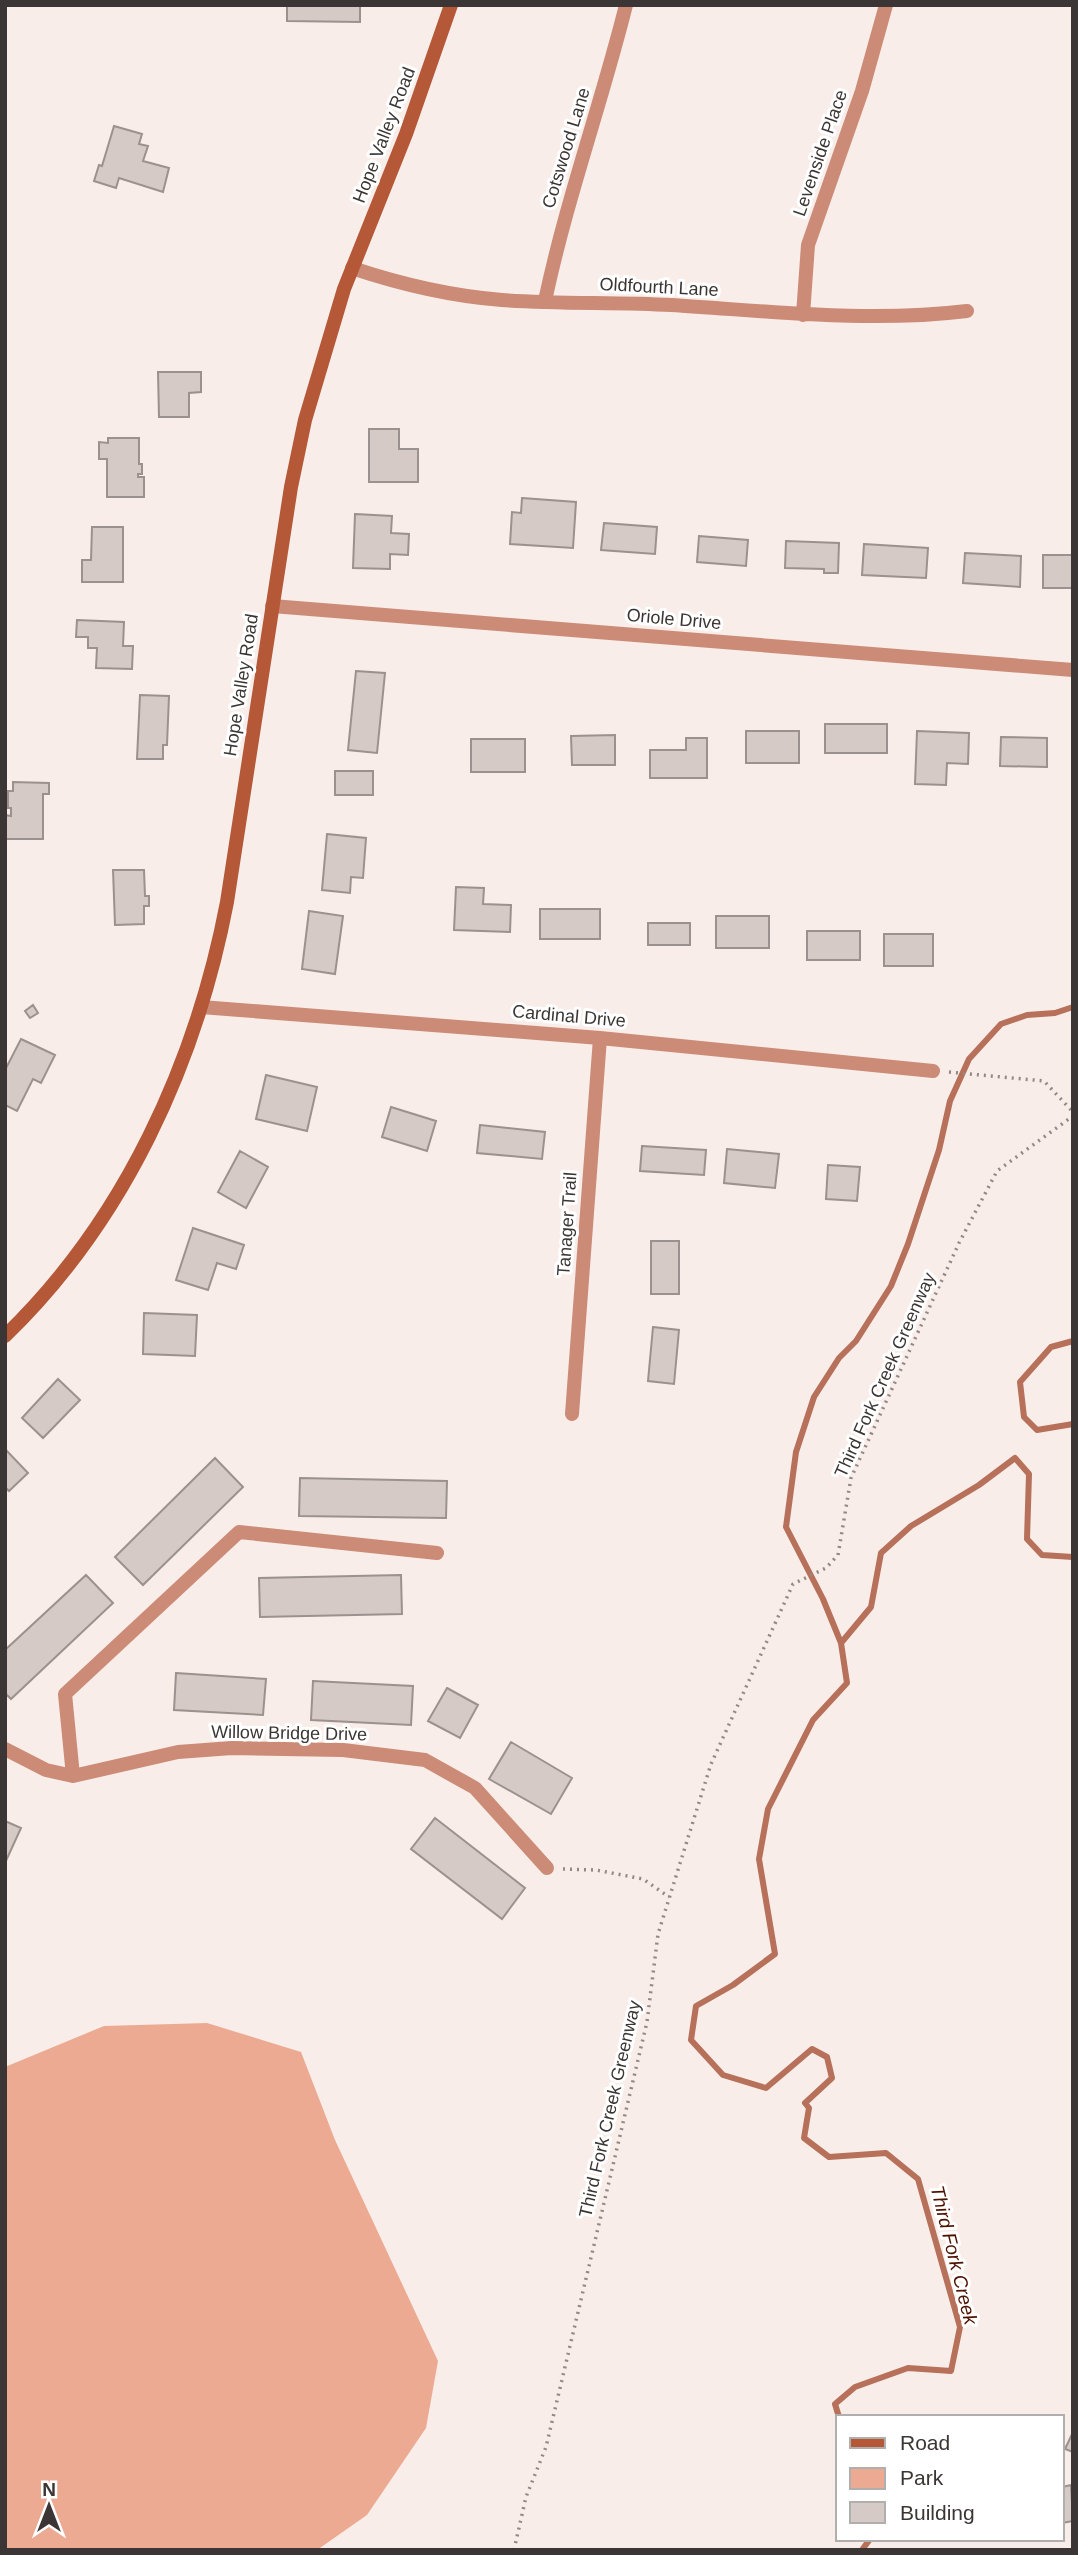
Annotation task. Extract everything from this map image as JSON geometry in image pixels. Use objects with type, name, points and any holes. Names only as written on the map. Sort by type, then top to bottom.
[{"type":"main road","name":"Hope Valley Road","points":[[5,1336],[53,1285],[120,1191],[175,1081],[201,1007],[220,941],[227,902],[272,606],[305,420],[332,324],[406,134],[451,5]]},
{"type":"street","name":"Cotswood Lane","points":[[545,301],[558,243],[626,5]]},
{"type":"street","name":"Levenside Place","points":[[803,315],[808,245],[862,91],[886,5]]},
{"type":"street","name":"Oldfourth Lane","points":[[352,268],[396,283],[500,300],[671,305],[803,315],[920,317],[967,311]]},
{"type":"street","name":"Oriole Drive","points":[[272,606],[1073,670]]},
{"type":"street","name":"Cardinal Drive","points":[[201,1007],[600,1038],[933,1070]]},
{"type":"street","name":"Tanager Trail","points":[[572,1414],[600,1038]]},
{"type":"street","points":[[73,1776],[65,1694],[239,1532],[438,1553]]},
{"type":"street","name":"Willow Bridge Drive","points":[[5,1749],[46,1770],[73,1776],[178,1752],[232,1748],[343,1750],[425,1760],[475,1788],[547,1868]]},
{"type":"path","points":[[964,1073],[1044,1081],[1073,1114]]},
{"type":"path","name":"Third Fork Creek Greenway","points":[[514,2550],[526,2497],[545,2447],[647,2022],[658,1934],[711,1765],[793,1584],[826,1568],[838,1555],[851,1478],[953,1256],[997,1171],[1073,1114]]},
{"type":"path","points":[[547,1868],[596,1870],[643,1879],[669,1897]]},
{"type":"green space","points":[[207,2023],[301,2052],[335,2140],[438,2361],[426,2428],[367,2515],[317,2550],[5,2550],[5,2067],[104,2026]]},
{"type":"building","points":[[287,5],[360,5],[360,22],[287,21]]},
{"type":"building","points":[[114,126],[142,134],[139,144],[148,146],[143,161],[169,168],[163,192],[119,178],[116,188],[94,181],[99,165],[102,166]]},
{"type":"building","points":[[158,372],[201,372],[201,392],[189,393],[189,417],[159,417]]},
{"type":"building","points":[[369,429],[399,429],[399,449],[418,449],[418,482],[369,482]]},
{"type":"building","points":[[108,438],[139,438],[139,464],[142,464],[142,474],[138,474],[138,477],[144,477],[144,497],[107,497],[107,459],[99,459],[99,442],[108,443]]},
{"type":"building","points":[[522,498],[576,502],[573,548],[510,544],[512,512],[521,513]]},
{"type":"building","points":[[355,514],[392,516],[391,533],[409,534],[408,555],[390,554],[390,569],[353,568]]},
{"type":"building","points":[[604,523],[657,527],[655,554],[601,550]]},
{"type":"building","points":[[92,527],[123,527],[123,582],[82,582],[82,560],[91,560]]},
{"type":"building","points":[[699,536],[748,540],[746,566],[697,562]]},
{"type":"building","points":[[786,541],[839,543],[838,573],[824,573],[824,569],[785,568]]},
{"type":"building","points":[[864,544],[928,548],[926,578],[862,575]]},
{"type":"building","points":[[965,553],[1021,556],[1020,587],[963,583]]},
{"type":"building","points":[[1043,555],[1073,555],[1073,588],[1043,588]]},
{"type":"building","points":[[77,620],[124,622],[123,646],[133,646],[132,669],[96,668],[97,648],[88,648],[88,637],[76,637]]},
{"type":"building","points":[[356,671],[385,673],[377,753],[348,750]]},
{"type":"building","points":[[140,695],[169,696],[167,745],[163,745],[163,759],[137,759]]},
{"type":"building","points":[[825,724],[887,724],[887,753],[825,753]]},
{"type":"building","points":[[746,731],[799,731],[799,763],[746,763]]},
{"type":"building","points":[[917,731],[969,733],[968,764],[947,763],[946,785],[915,784]]},
{"type":"building","points":[[615,735],[615,765],[572,765],[571,736]]},
{"type":"building","points":[[1001,737],[1047,738],[1047,767],[1000,766]]},
{"type":"building","points":[[686,738],[707,738],[707,778],[650,778],[650,750],[686,750]]},
{"type":"building","points":[[471,739],[525,739],[525,772],[471,772]]},
{"type":"building","points":[[335,771],[373,771],[373,795],[335,795]]},
{"type":"building","points":[[13,782],[49,783],[49,794],[43,794],[43,839],[5,839],[5,815],[11,816],[8,791],[13,791]]},
{"type":"building","points":[[327,834],[366,838],[363,878],[351,877],[350,893],[322,890]]},
{"type":"building","points":[[113,870],[144,870],[145,896],[149,896],[149,906],[144,906],[144,924],[115,925]]},
{"type":"building","points":[[456,887],[484,888],[483,904],[511,905],[510,932],[454,930]]},
{"type":"building","points":[[540,909],[600,909],[600,939],[540,939]]},
{"type":"building","points":[[309,911],[343,916],[335,974],[302,969]]},
{"type":"building","points":[[716,916],[769,916],[769,948],[716,948]]},
{"type":"building","points":[[648,923],[690,923],[690,945],[648,945]]},
{"type":"building","points":[[807,931],[860,931],[860,960],[807,960]]},
{"type":"building","points":[[884,934],[933,934],[933,966],[884,966]]},
{"type":"building","points":[[33,1005],[38,1013],[30,1018],[25,1011]]},
{"type":"building","points":[[21,1039],[55,1055],[41,1083],[33,1079],[17,1111],[5,1105],[5,1070]]},
{"type":"building","points":[[266,1075],[317,1087],[307,1131],[256,1119]]},
{"type":"building","points":[[391,1107],[436,1121],[427,1151],[382,1137]]},
{"type":"building","points":[[480,1125],[545,1132],[542,1159],[477,1153]]},
{"type":"building","points":[[642,1146],[706,1150],[704,1175],[640,1171]]},
{"type":"building","points":[[727,1149],[779,1154],[775,1188],[724,1183]]},
{"type":"building","points":[[240,1151],[268,1167],[246,1208],[218,1192]]},
{"type":"building","points":[[828,1165],[860,1167],[857,1201],[826,1199]]},
{"type":"building","points":[[193,1228],[244,1245],[236,1269],[217,1263],[208,1290],[176,1280]]},
{"type":"building","points":[[651,1241],[679,1241],[679,1294],[651,1294]]},
{"type":"building","points":[[144,1313],[197,1315],[195,1356],[143,1354]]},
{"type":"building","points":[[653,1327],[679,1330],[674,1384],[648,1381]]},
{"type":"building","points":[[58,1379],[80,1400],[43,1438],[22,1418]]},
{"type":"building","points":[[5,1449],[28,1473],[9,1491],[5,1487]]},
{"type":"building","points":[[215,1458],[243,1487],[143,1585],[115,1557]]},
{"type":"building","points":[[300,1478],[447,1481],[446,1518],[299,1516]]},
{"type":"building","points":[[86,1575],[113,1603],[11,1699],[5,1693],[5,1650]]},
{"type":"building","points":[[401,1575],[402,1614],[260,1617],[259,1578]]},
{"type":"building","points":[[176,1673],[266,1679],[263,1715],[174,1710]]},
{"type":"building","points":[[313,1681],[413,1686],[411,1725],[311,1720]]},
{"type":"building","points":[[447,1688],[478,1705],[460,1738],[428,1721]]},
{"type":"building","points":[[511,1742],[572,1778],[551,1814],[489,1779]]},
{"type":"building","points":[[435,1818],[525,1888],[502,1919],[411,1849]]},
{"type":"building","points":[[5,1821],[21,1828],[5,1863]]},
{"type":"building","points":[[1073,2432],[1073,2452],[1065,2449]]},
{"type":"building","points":[[1071,2485],[1073,2521],[1064,2523],[1064,2487]]},
{"type":"waterway","points":[[841,1643],[823,1599],[786,1527],[796,1452],[814,1397],[839,1358],[856,1341],[891,1286],[939,1150],[950,1101],[969,1059],[1001,1024],[1027,1015],[1055,1013],[1073,1007]]},
{"type":"waterway","name":"Third Fork Creek","points":[[1073,1341],[1051,1347],[1020,1382],[1024,1417],[1037,1430],[1073,1424]]},
{"type":"waterway","name":"Third Fork Creek","points":[[838,2415],[835,2404],[855,2387],[908,2368],[951,2371],[960,2327],[918,2179],[886,2153],[829,2157],[804,2138],[809,2108],[805,2103],[832,2078],[827,2057],[812,2049],[766,2088],[723,2075],[691,2040],[696,2006],[733,1985],[775,1954],[759,1859],[768,1809],[813,1720],[847,1683],[841,1643],[871,1607],[881,1553],[911,1526],[979,1485],[1015,1458],[1029,1474],[1027,1539],[1042,1555],[1073,1557]]},
{"type":"waterway","name":"Third Fork Creek","points":[[862,2550],[869,2541]]}]
